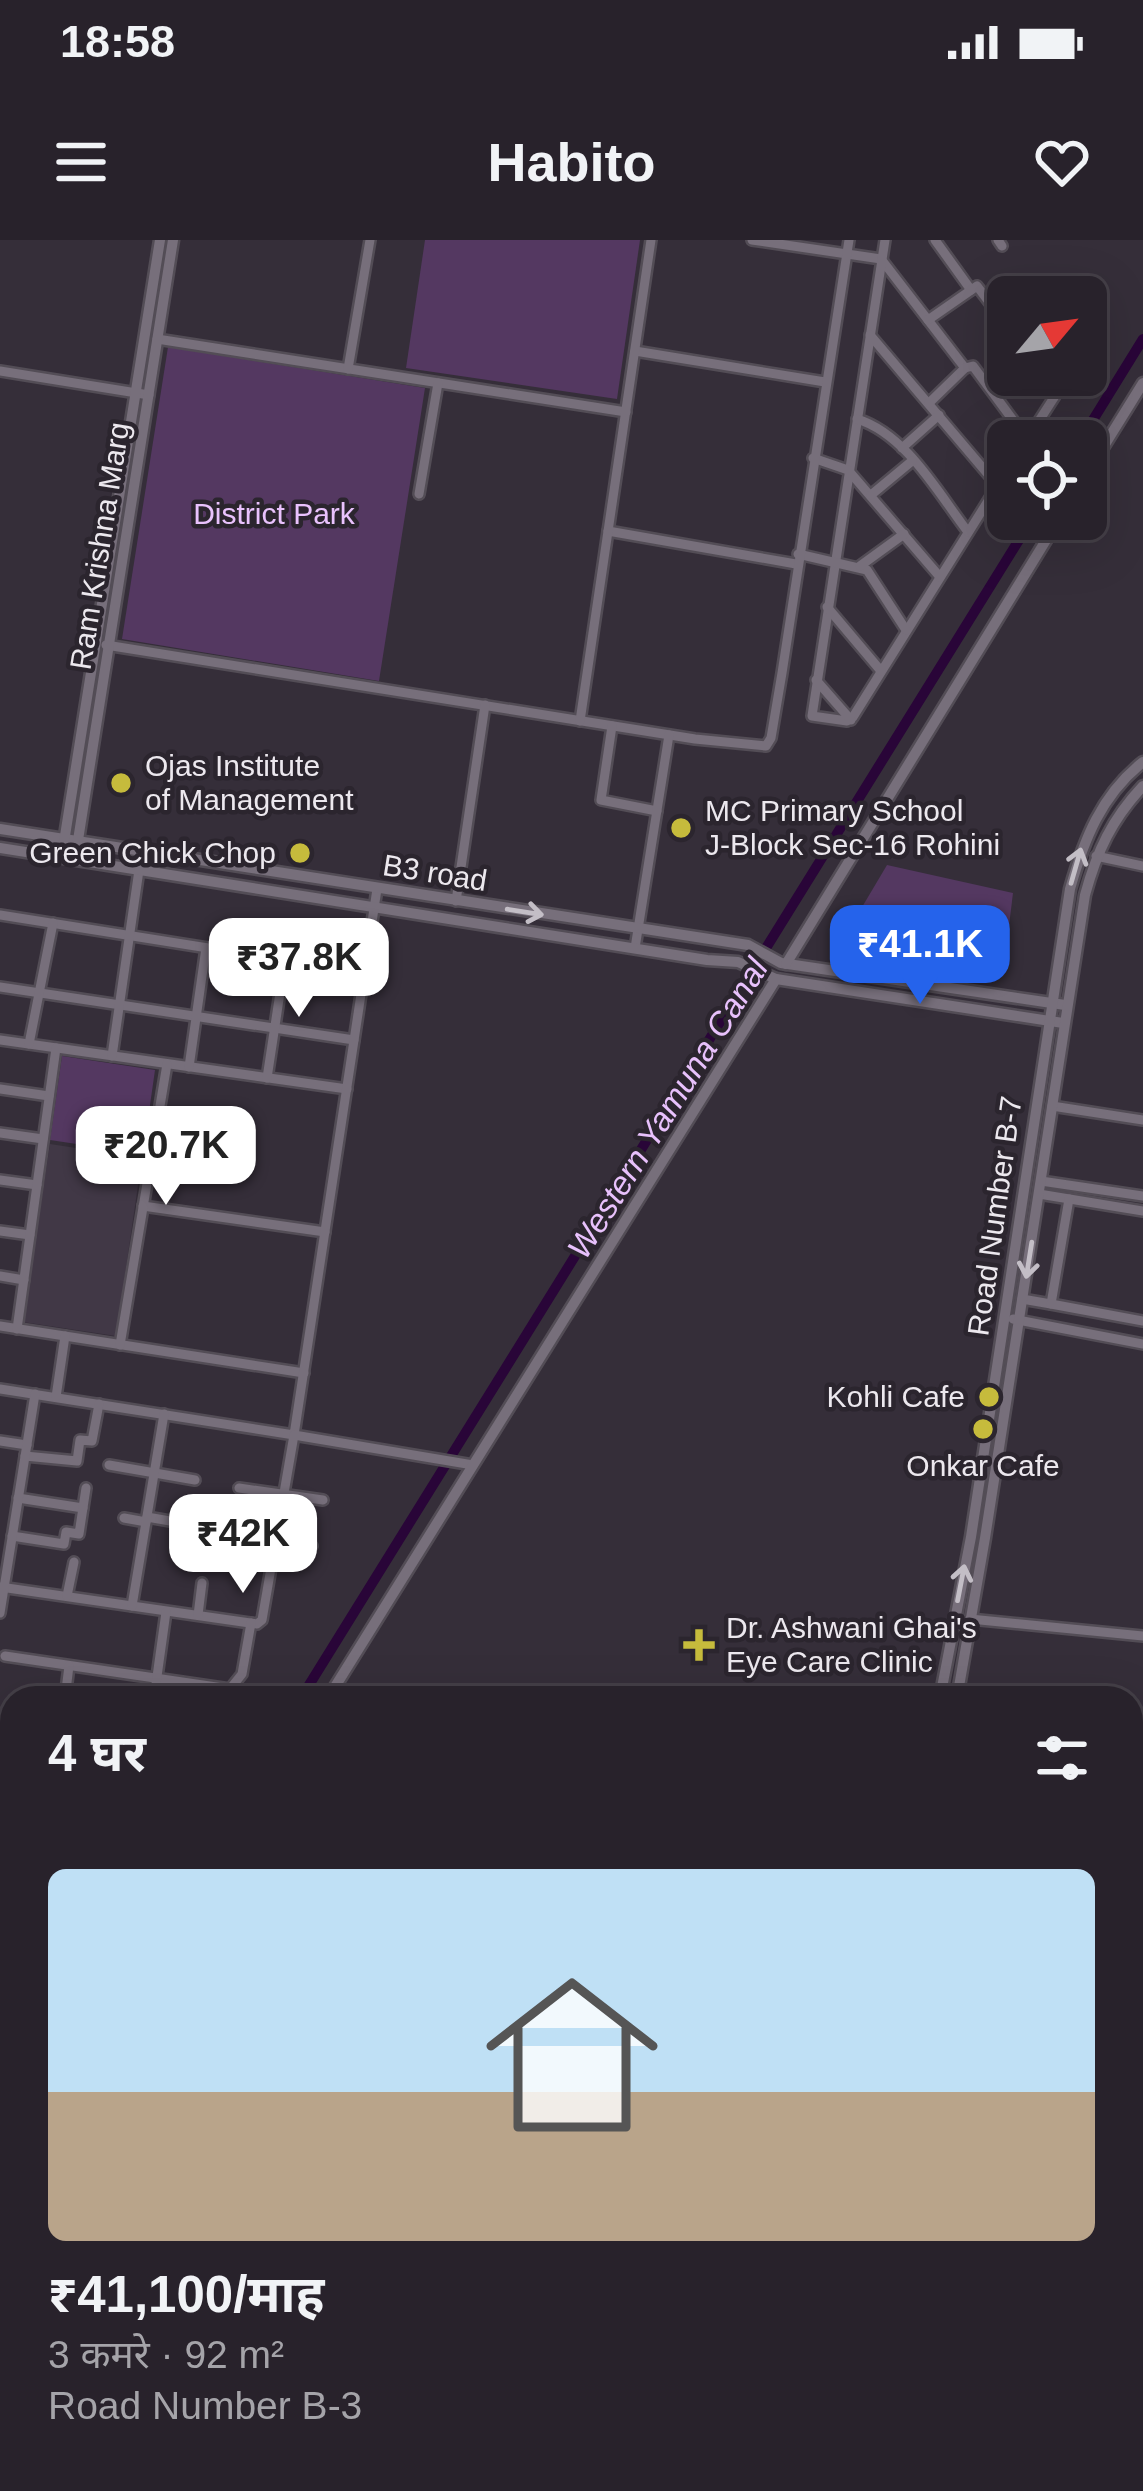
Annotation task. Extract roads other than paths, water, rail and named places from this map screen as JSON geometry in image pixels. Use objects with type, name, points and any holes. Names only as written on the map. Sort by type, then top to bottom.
[{"type":"street","name":"Ram Krishna Marg","points":[[68,858],[142,394],[160,240]]},
{"type":"street","name":"Ram Krishna Marg","points":[[142,394],[158,339],[173,240]]},
{"type":"street","points":[[348,369],[370,240]]},
{"type":"street","points":[[580,721],[651,240]]},
{"type":"street","points":[[752,240],[881,260],[964,368]]},
{"type":"street","points":[[102,644],[757,748],[769,742],[849,240]]},
{"type":"street","points":[[850,720],[812,716],[886,240]]},
{"type":"street","points":[[934,240],[971,290]]},
{"type":"street","points":[[928,320],[971,290],[980,288],[987,298]]},
{"type":"street","points":[[870,335],[987,473]]},
{"type":"street","points":[[158,339],[626,412]]},
{"type":"street","points":[[635,351],[826,382]]},
{"type":"street","points":[[929,403],[964,368],[974,366],[1013,420]]},
{"type":"street","points":[[0,371],[142,394]]},
{"type":"street","points":[[419,494],[438,383]]},
{"type":"street","points":[[1107,441],[1143,383]]},
{"type":"street","points":[[902,448],[939,416]]},
{"type":"street","points":[[857,419],[877,426],[902,448],[968,532]]},
{"type":"street","points":[[813,458],[848,470],[940,577]]},
{"type":"street","points":[[872,495],[912,461]]},
{"type":"street","points":[[850,720],[987,503]]},
{"type":"street","points":[[608,531],[859,567],[871,575],[906,630]]},
{"type":"street","points":[[859,567],[904,535]]},
{"type":"street","points":[[1046,540],[783,964],[1059,1005]]},
{"type":"street","points":[[827,607],[880,671]]},
{"type":"street","points":[[816,680],[850,720]]},
{"type":"street","points":[[456,901],[485,706]]},
{"type":"street","points":[[612,726],[601,800],[657,811]]},
{"type":"street","points":[[635,948],[669,735]]},
{"type":"street","name":"Road Number B-7","points":[[1059,1005],[1070,889],[1085,838],[1105,802],[1143,762]]},
{"type":"street","name":"Road Number B-7","points":[[942,1686],[1059,1005],[1096,856],[1118,813],[1143,786]]},
{"type":"street","name":"B3 road","points":[[0,829],[748,945],[783,964]]},
{"type":"street","name":"B3 road","points":[[0,848],[738,962],[772,979],[1056,1022]]},
{"type":"street","points":[[1096,856],[1143,866]]},
{"type":"street","points":[[112,1056],[139,870]]},
{"type":"street","points":[[2,1587],[251,1623],[262,1620],[377,889]]},
{"type":"street","points":[[0,915],[364,973]]},
{"type":"street","points":[[29,1044],[53,923]]},
{"type":"street","points":[[189,1067],[206,948]]},
{"type":"street","points":[[267,1078],[285,960]]},
{"type":"street","points":[[335,1686],[468,1464],[772,979]]},
{"type":"street","points":[[0,986],[354,1040]]},
{"type":"street","name":"Road Number B-7","points":[[959,1686],[1052,1106],[1056,1022]]},
{"type":"street","points":[[0,1040],[347,1089]]},
{"type":"street","points":[[17,1329],[56,1048]]},
{"type":"street","points":[[120,1345],[167,1064]]},
{"type":"street","points":[[0,1089],[50,1096]]},
{"type":"street","points":[[1052,1106],[1143,1120]]},
{"type":"street","points":[[0,1133],[44,1139]]},
{"type":"street","points":[[0,1180],[37,1185]]},
{"type":"street","points":[[1040,1187],[1143,1196]]},
{"type":"street","points":[[1040,1187],[1069,1199],[1143,1211]]},
{"type":"street","points":[[1051,1304],[1069,1199]]},
{"type":"street","points":[[143,1206],[325,1232]]},
{"type":"street","points":[[0,1231],[30,1235]]},
{"type":"street","points":[[0,1276],[24,1280]]},
{"type":"street","points":[[1022,1299],[1143,1321]]},
{"type":"street","points":[[1005,1314],[1019,1323],[1143,1344]]},
{"type":"street","points":[[1111,1339],[1116,1316]]},
{"type":"street","points":[[0,1326],[304,1373]]},
{"type":"street","points":[[56,1397],[65,1336]]},
{"type":"street","points":[[0,1388],[468,1464]]},
{"type":"street","points":[[0,1613],[35,1394]]},
{"type":"street","points":[[0,1441],[76,1461],[80,1440],[92,1441],[99,1404]]},
{"type":"street","points":[[132,1606],[164,1414]]},
{"type":"street","points":[[109,1466],[195,1480]]},
{"type":"street","points":[[12,1536],[64,1544],[66,1532],[79,1534],[86,1488]]},
{"type":"street","points":[[239,1488],[323,1500]]},
{"type":"street","points":[[19,1498],[83,1508]]},
{"type":"street","points":[[206,1550],[213,1506]]},
{"type":"street","points":[[124,1518],[209,1528]]},
{"type":"street","points":[[251,1533],[312,1546]]},
{"type":"street","points":[[971,1537],[985,1538]]},
{"type":"street","points":[[67,1596],[74,1562]]},
{"type":"street","points":[[198,1615],[202,1582]]},
{"type":"street","points":[[156,1686],[166,1612]]},
{"type":"street","points":[[970,1618],[1143,1636]]},
{"type":"street","points":[[232,1686],[237,1685],[251,1623]]},
{"type":"street","points":[[5,1656],[198,1686]]},
{"type":"street","points":[[66,1686],[69,1666]]},
{"type":"waterway","name":"Western Yamuna Canal","points":[[1093,420],[1143,339]]},
{"type":"waterway","name":"Western Yamuna Canal","points":[[308,1686],[1019,540]]},
{"type":"place","name":"Ojas Institute of Management","points":[[121,783]]},
{"type":"place","name":"MC Primary School J-Block Sec-16 Rohini","points":[[681,828]]},
{"type":"place","name":"Green Chick Chop","points":[[300,853]]},
{"type":"place","name":"Kohli Cafe","points":[[989,1397]]},
{"type":"place","name":"Onkar Cafe","points":[[983,1429]]},
{"type":"place","name":"Dr. Ashwani Ghai's Eye Care Clinic","points":[[699,1645]]},
{"type":"park label","name":"District Park","points":[[274,514]]}]
